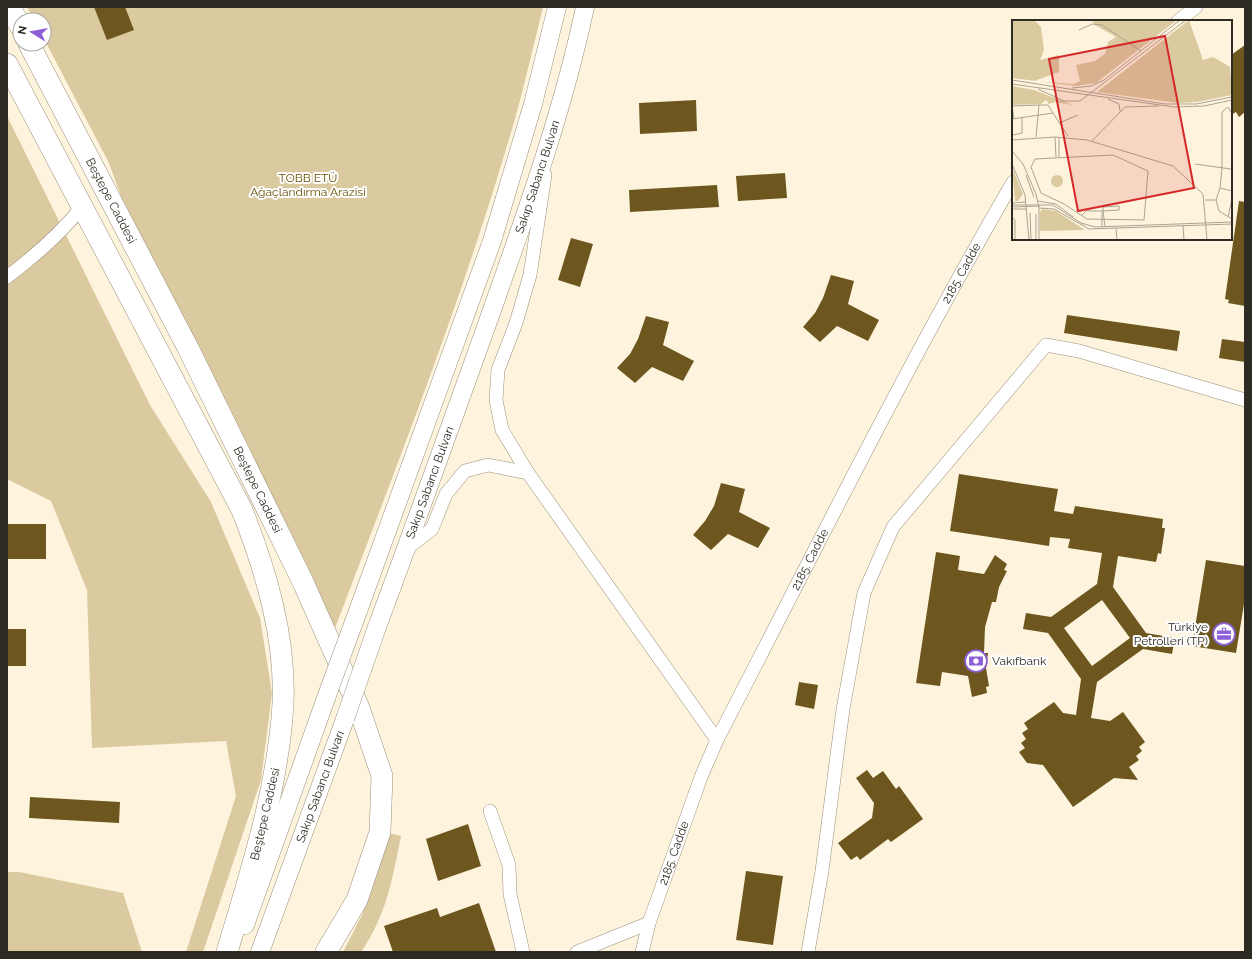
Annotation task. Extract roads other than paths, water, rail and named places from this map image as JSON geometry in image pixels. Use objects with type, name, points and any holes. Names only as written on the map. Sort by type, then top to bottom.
[{"type":"main road","name":"Sakıp Sabancı Bulvarı","points":[[235,952],[492,241],[533,104],[557,7]]},
{"type":"main road","name":"Sakıp Sabancı Bulvarı","points":[[260,952],[513,250],[548,145],[578,38],[585,7]]},
{"type":"main road","name":"Beştepe Caddesi","points":[[33,52],[188,348],[303,582],[360,708],[382,776],[380,832],[358,900],[326,952]]},
{"type":"main road","name":"Beştepe Caddesi","points":[[7,64],[242,510],[257,548],[277,625],[282,664],[283,703],[278,758],[257,852],[227,952]]},
{"type":"street","points":[[1179,20],[1196,7]]},
{"type":"street","points":[[548,145],[538,230],[530,275],[516,323],[498,370],[496,400],[502,430],[528,473],[717,740]]},
{"type":"street","name":"2185. Cadde","points":[[642,952],[649,923],[701,777],[717,740],[916,356],[968,259],[1012,184]]},
{"type":"street","points":[[7,277],[33,258],[64,229],[82,207]]},
{"type":"street","points":[[808,952],[823,863],[843,709],[864,593],[893,527],[1046,345],[1079,352],[1245,400]]},
{"type":"street","points":[[406,549],[432,529],[446,494],[465,471],[488,465],[528,473]]},
{"type":"street","points":[[490,811],[509,866],[510,894],[523,952]]},
{"type":"street","points":[[577,952],[649,923]]},
{"type":"place","name":"Türkiye Petrolleri (TP)","points":[[1224,634]]},
{"type":"place","name":"Vakıfbank","points":[[976,661]]},
{"type":"park label","name":"TOBB ETÜ Ağaçlandırma Arazisi","points":[[308,185]]}]
